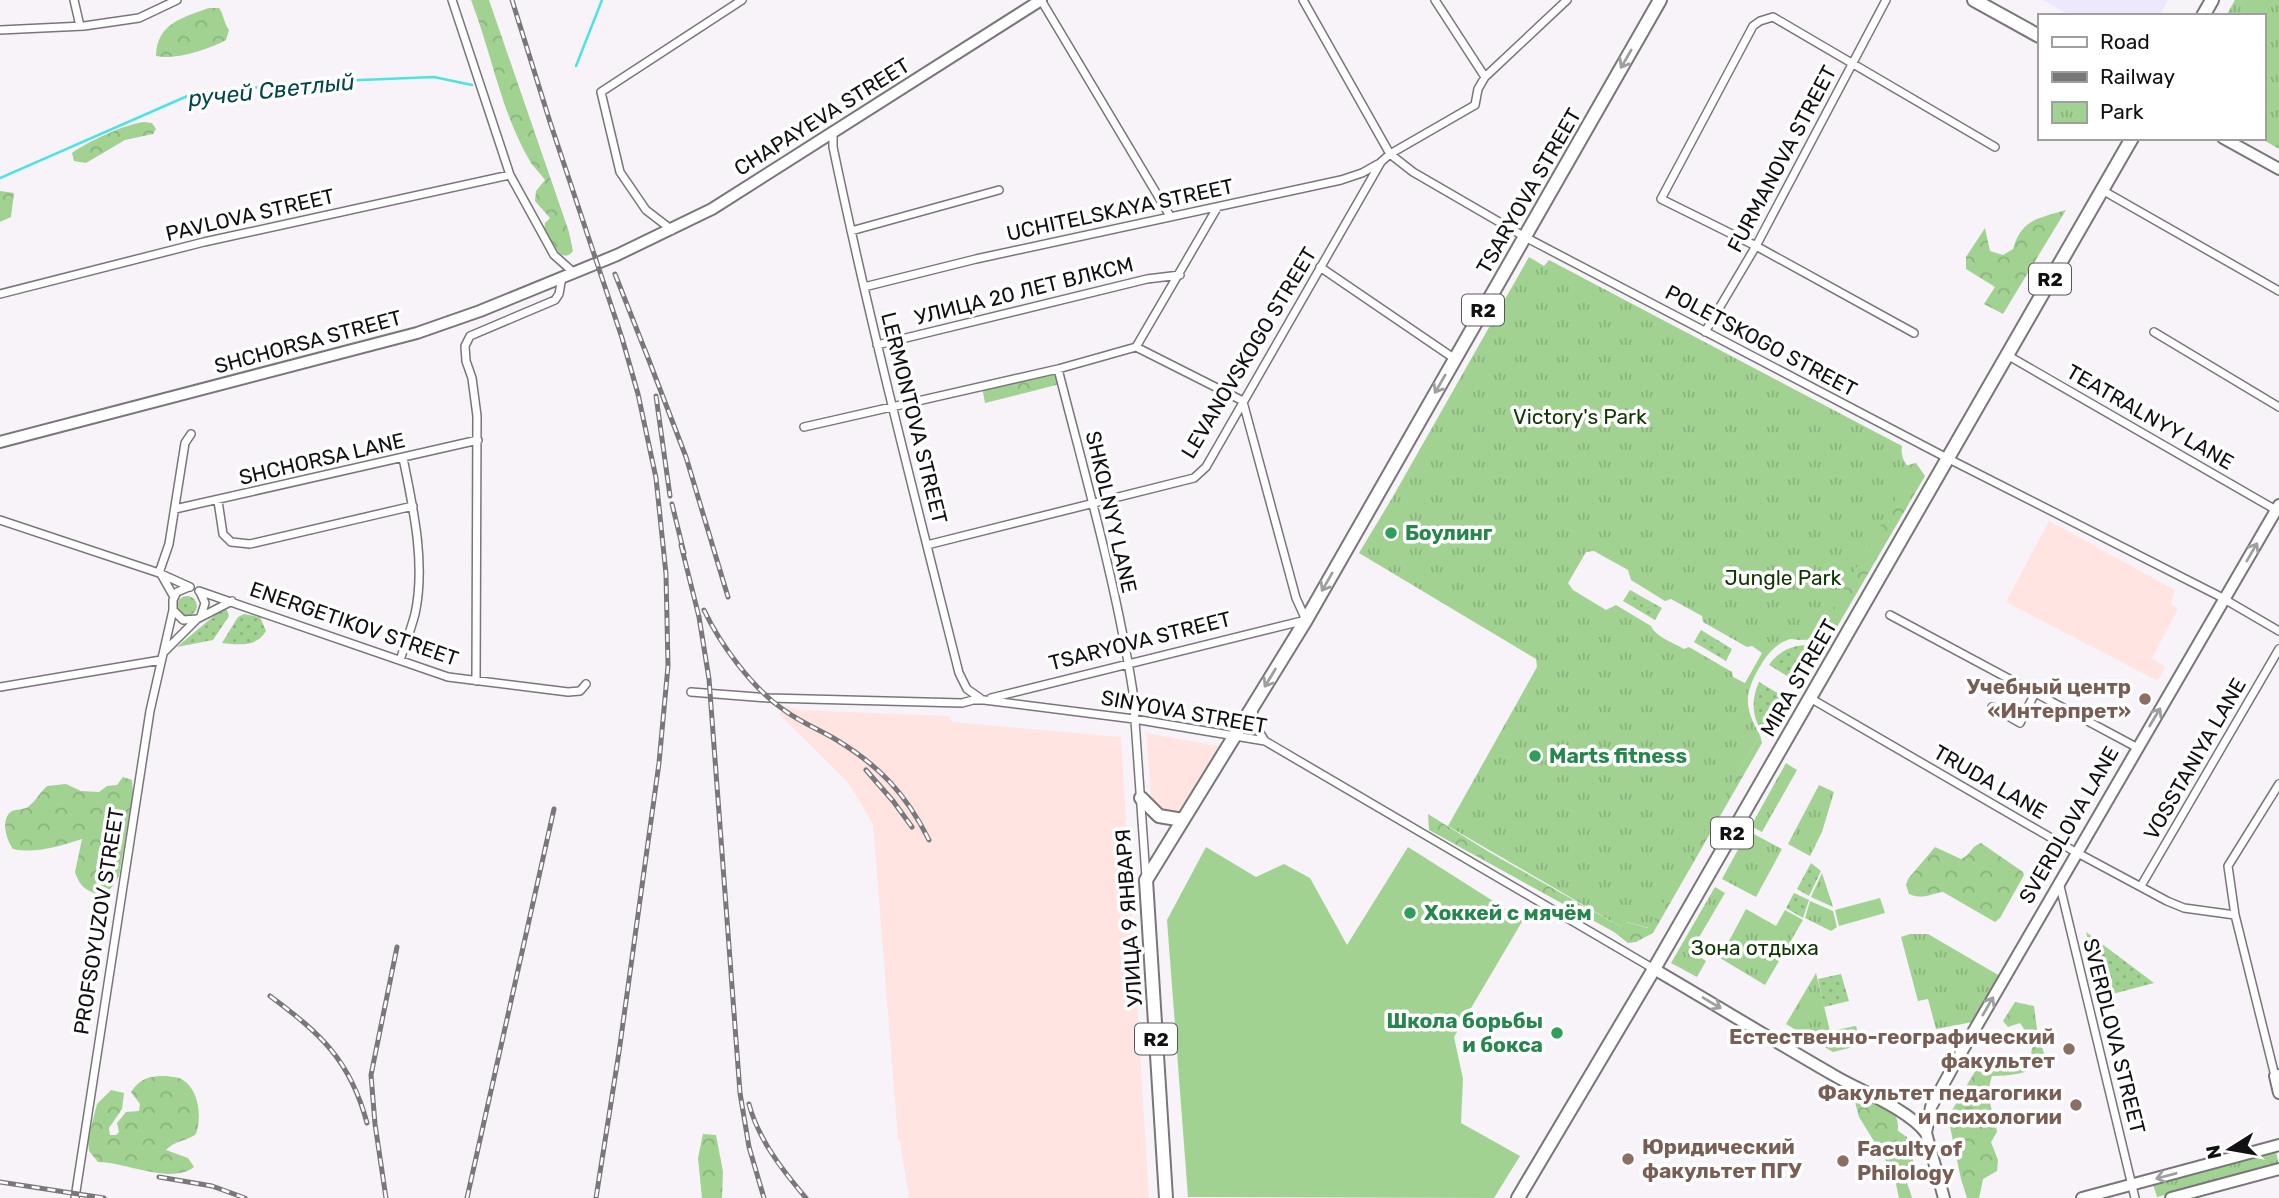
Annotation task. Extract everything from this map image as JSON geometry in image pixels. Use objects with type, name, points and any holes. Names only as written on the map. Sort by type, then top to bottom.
[{"type":"main road","name":"TSARYOVA STREET","points":[[1146,880],[1306,620],[1660,0]]},
{"type":"main road","points":[[1973,0],[2038,35]]},
{"type":"main road","name":"MIRA STREET","points":[[1518,1198],[1654,969],[2131,140]]},
{"type":"main road","points":[[1141,798],[1159,816],[1183,820]]},
{"type":"main road","name":"УЛИЦА 9 ЯНВАРЯ","points":[[1146,880],[1166,1198]]},
{"type":"street","points":[[75,0],[80,26]]},
{"type":"street","points":[[0,30],[80,26],[139,18],[177,0]]},
{"type":"street","points":[[452,0],[510,175],[568,275],[555,300],[470,336],[465,346],[466,361],[475,393],[478,440],[475,681]]},
{"type":"street","points":[[671,230],[646,210],[620,172],[601,92],[742,0]]},
{"type":"street","points":[[1041,0],[1170,216]]},
{"type":"street","name":"CHAPAYEVA STREET","points":[[617,256],[712,209],[1041,0]]},
{"type":"street","name":"POLETSKOGO STREET","points":[[1303,0],[1390,154],[1413,172],[1525,237],[2225,600],[2279,631]]},
{"type":"street","points":[[1435,0],[1485,77]]},
{"type":"street","points":[[1390,154],[1475,105],[1478,89],[1485,77],[1567,0]]},
{"type":"street","name":"FURMANOVA STREET","points":[[1705,332],[1756,246],[1886,0]]},
{"type":"street","points":[[1914,332],[1756,246],[1661,199],[1753,26],[1773,17],[1995,147]]},
{"type":"street","name":"LERMONTOVA STREET","points":[[833,133],[877,345],[962,683],[971,693],[984,700]]},
{"type":"street","points":[[2227,140],[2279,169]]},
{"type":"street","name":"LEVANOVSKOGO STREET","points":[[927,545],[1194,478],[1216,452],[1381,162],[1390,154]]},
{"type":"street","name":"UCHITELSKAYA STREET","points":[[864,287],[976,258],[1352,177],[1381,162]]},
{"type":"street","name":"PAVLOVA STREET","points":[[0,294],[204,242],[510,175]]},
{"type":"street","points":[[851,230],[999,190]]},
{"type":"street","points":[[2102,190],[2279,291]]},
{"type":"street","points":[[1136,347],[1217,208]]},
{"type":"street","name":"SHCHORSA STREET","points":[[0,442],[417,333],[480,311],[617,256]]},
{"type":"street","points":[[1320,267],[1455,359]]},
{"type":"street","name":"УЛИЦА 20 ЛЕТ ВЛКСМ","points":[[877,345],[1147,279],[1180,275]]},
{"type":"street","points":[[2154,332],[2279,407]]},
{"type":"street","points":[[804,427],[1058,369],[1136,347],[1243,401],[1296,598],[1306,620]]},
{"type":"street","name":"TEATRALNYY LANE","points":[[2007,355],[2278,508]]},
{"type":"street","name":"SHKOLNYY LANE","points":[[1058,369],[1092,503],[1128,664],[1134,719]]},
{"type":"street","points":[[191,434],[185,443],[169,544],[160,573],[174,597],[173,610],[183,620],[199,617]]},
{"type":"street","name":"SHCHORSA LANE","points":[[174,509],[478,440]]},
{"type":"street","points":[[400,660],[415,613],[418,584],[413,506],[402,458]]},
{"type":"street","points":[[218,501],[223,534],[231,542],[250,544],[413,506]]},
{"type":"street","name":"SVERDLOVA LANE","points":[[1926,1132],[1931,1107],[2136,747],[2278,508]]},
{"type":"street","points":[[0,520],[160,573],[199,591],[205,603],[199,617],[164,651]]},
{"type":"street","points":[[174,597],[181,589],[190,587]]},
{"type":"street","name":"ENERGETIKOV STREET","points":[[199,591],[448,677],[568,692],[579,691],[586,684]]},
{"type":"street","name":"ENERGETIKOV STREET","points":[[199,617],[233,601]]},
{"type":"street","name":"PROFSOYUZOV STREET","points":[[75,1198],[150,711],[173,610]]},
{"type":"street","points":[[1890,615],[2136,747]]},
{"type":"street","name":"TSARYOVA STREET","points":[[984,700],[1306,620]]},
{"type":"street","name":"VOSSTANIYA LANE","points":[[2141,886],[2279,649]]},
{"type":"street","points":[[0,687],[162,660]]},
{"type":"street","name":"SINYOVA STREET","points":[[691,692],[769,698],[962,703],[984,700],[1134,719],[1265,741],[1654,969]]},
{"type":"street","points":[[1992,707],[2020,723],[2035,693]]},
{"type":"street","name":"TRUDA LANE","points":[[1810,698],[2076,852],[2184,908],[2235,915]]},
{"type":"street","points":[[1253,706],[1255,725],[1265,741]]},
{"type":"street","name":"УЛИЦА 9 ЯНВАРЯ","points":[[1134,719],[1146,880]]},
{"type":"street","points":[[2279,783],[2228,866],[2235,915],[2277,1076],[2279,1093]]},
{"type":"street","name":"SVERDLOVA STREET","points":[[2059,881],[2135,1198]]},
{"type":"street","points":[[1654,969],[1837,1078],[1908,1116],[1926,1132],[1944,1198]]},
{"type":"street","points":[[2082,1198],[2279,1145]]},
{"type":"street","points":[[2171,1198],[2279,1169]]},
{"type":"shaded area","points":[[2042,0],[2168,0],[2160,14],[2068,14]]},
{"type":"shaded area","points":[[2049,521],[2175,590],[2171,604],[2178,609],[2152,658],[2165,667],[2158,681],[2006,602]]},
{"type":"shaded area","points":[[786,706],[799,710],[948,716],[952,722],[1121,737],[1149,1198],[909,1198],[898,1140],[873,824],[847,781],[779,714]]},
{"type":"shaded area","points":[[1146,733],[1223,747],[1180,817],[1173,817],[1152,804]]},
{"type":"green space","points":[[471,0],[489,0],[569,232],[573,251],[567,256],[560,254],[544,230],[545,223],[550,218],[535,201],[536,191],[545,180],[531,163],[512,124]]},
{"type":"green space","points":[[2235,0],[2279,0],[2279,149],[2263,140],[2265,14],[2227,14]]},
{"type":"green space","points":[[209,8],[219,8],[221,11],[229,30],[226,40],[192,53],[173,57],[156,56],[157,45],[166,29],[181,19]]},
{"type":"green space","points":[[144,122],[152,123],[156,129],[153,134],[125,140],[86,163],[74,161],[72,153],[87,144],[117,130]]},
{"type":"green space","points":[[0,191],[14,193],[11,217],[0,222]]},
{"type":"green space","points":[[2066,210],[2003,314],[1984,304],[1995,287],[1966,269],[1966,257],[1985,228],[1990,251],[2003,255],[2013,249],[2026,225]]},
{"type":"green space","name":"Victory's Park","points":[[1529,257],[1544,266],[1549,260],[1902,446],[1904,460],[1912,471],[1817,636],[1797,637],[1782,642],[1770,652],[1759,668],[1748,701],[1751,717],[1760,735],[1649,928],[1627,922],[1621,927],[1448,826],[1537,667],[1536,659],[1359,553]],"holes":[[[1594,551],[1628,570],[1631,580],[1665,601],[1671,599],[1702,616],[1703,622],[1762,653],[1745,683],[1733,677],[1732,672],[1689,647],[1684,649],[1666,639],[1651,626],[1616,605],[1606,610],[1573,590],[1568,583],[1586,552]]]},
{"type":"green space","points":[[1056,368],[1060,384],[985,403],[982,387]]},
{"type":"green space","points":[[1916,463],[1925,476],[1830,639],[1798,640],[1774,636],[1884,471]]},
{"type":"green space","points":[[1630,590],[1662,608],[1655,620],[1623,601]]},
{"type":"green space","points":[[187,596],[194,599],[197,606],[194,613],[187,616],[180,613],[177,606],[180,599]]},
{"type":"green space","points":[[222,609],[227,610],[229,616],[213,640],[177,647]]},
{"type":"green space","points":[[244,614],[260,617],[266,631],[258,640],[247,644],[222,643],[238,617]]},
{"type":"green space","points":[[1701,630],[1732,649],[1726,661],[1694,642]]},
{"type":"green space","points":[[1809,645],[1819,648],[1799,683],[1769,665],[1786,650]]},
{"type":"green space","points":[[1759,682],[1789,700],[1767,738],[1758,725],[1754,711],[1754,697]]},
{"type":"green space","points":[[1760,735],[1762,743],[1653,933],[1636,942],[1628,943],[1614,932],[1429,830],[1428,814],[1621,927],[1626,922],[1648,928]]},
{"type":"green space","points":[[1786,763],[1797,770],[1762,832],[1751,826]]},
{"type":"green space","points":[[123,777],[132,780],[133,793],[119,876],[108,890],[97,894],[86,889],[78,880],[75,872],[82,839],[39,850],[13,849],[5,829],[8,815],[12,811],[28,807],[47,786],[66,784],[81,791],[99,792],[107,786],[117,785]]},
{"type":"green space","points":[[1819,785],[1834,792],[1822,832],[1810,856],[1788,844]]},
{"type":"green space","name":"Зона отдыха","points":[[1748,831],[1782,849],[1756,897],[1722,879]]},
{"type":"green space","points":[[1981,843],[2024,875],[2000,918],[1995,922],[1943,892],[1922,897],[1909,894],[1906,885],[1908,879],[1935,847],[1961,859]]},
{"type":"green space","points":[[1206,847],[1256,877],[1284,864],[1310,878],[1347,945],[1408,847],[1523,920],[1454,1037],[1463,1079],[1461,1123],[1520,1156],[1494,1198],[1188,1197],[1167,920]]},
{"type":"green space","points":[[1811,863],[1821,871],[1809,896],[1797,889]]},
{"type":"green space","points":[[1822,873],[1833,907],[1811,897]]},
{"type":"green space","points":[[1715,887],[1725,893],[1691,951],[1706,961],[1697,977],[1671,963]]},
{"type":"green space","points":[[1794,893],[1809,900],[1803,918],[1786,908]]},
{"type":"green space","points":[[1880,898],[1885,913],[1839,926],[1835,910]]},
{"type":"green space","points":[[1810,901],[1833,911],[1837,927],[1831,931],[1805,918]]},
{"type":"green space","name":"Зона отдыха","points":[[1746,909],[1776,926],[1785,910],[1803,920],[1765,985],[1720,958]]},
{"type":"green space","points":[[2086,932],[2154,983],[2105,996],[2099,986]]},
{"type":"green space","points":[[1928,934],[2000,976],[1973,1022],[1936,1029],[1928,999],[1918,1001],[1901,937]]},
{"type":"green space","points":[[1816,973],[1830,1031],[1856,1026],[1861,1045],[1833,1052],[1786,1024]]},
{"type":"green space","points":[[1841,974],[1849,1001],[1824,1007],[1818,979]]},
{"type":"green space","points":[[2015,1002],[2034,1006],[2038,1037],[2046,1058],[2021,1073],[1992,1076],[1989,1098],[1997,1132],[1991,1142],[1998,1160],[1997,1171],[1983,1179],[1979,1198],[1967,1198],[1948,1117],[1986,1053],[2007,1063],[2030,1060],[2033,1042],[2020,1023],[2008,1027],[2003,1021]]},
{"type":"green space","points":[[166,1076],[183,1080],[196,1097],[199,1120],[196,1134],[166,1150],[188,1158],[194,1167],[173,1174],[98,1162],[89,1151],[88,1139],[97,1104],[111,1090],[124,1093],[122,1109],[109,1128],[110,1135],[116,1135],[119,1132],[117,1123],[126,1112],[139,1111],[140,1104],[131,1092],[135,1087],[146,1079]]},
{"type":"green space","points":[[1861,1092],[1889,1109],[1896,1117],[1897,1156],[1912,1198],[1899,1198],[1885,1159],[1859,1117],[1855,1102]]},
{"type":"green space","points":[[1879,1118],[1907,1137],[1914,1164],[1892,1170]]},
{"type":"green space","points":[[703,1134],[716,1135],[723,1172],[722,1198],[702,1198],[698,1158]]},
{"type":"green space","points":[[2276,1152],[2279,1165],[2157,1197],[2153,1184]]},
{"type":"waterway","name":"ручей Светлый","points":[[576,66],[602,0]]},
{"type":"waterway","name":"ручей Светлый","points":[[0,178],[192,94],[312,82],[434,77],[472,85]]},
{"type":"railway","points":[[512,0],[638,394],[656,478],[666,574],[668,666],[659,763],[596,1198]]},
{"type":"railway","points":[[615,274],[648,358]]},
{"type":"railway","points":[[645,350],[686,457],[728,597]]},
{"type":"railway","points":[[656,396],[670,496]]},
{"type":"railway","points":[[672,504],[684,553]]},
{"type":"railway","points":[[681,545],[699,617],[709,679],[740,1093],[749,1147],[764,1198]]},
{"type":"railway","points":[[704,610],[728,651],[760,690],[790,714],[851,749],[878,771],[901,795],[929,840]]},
{"type":"railway","points":[[866,770],[912,827]]},
{"type":"railway","points":[[467,1198],[554,809]]},
{"type":"railway","points":[[386,1198],[371,1075],[397,947]]},
{"type":"railway","points":[[270,996],[319,1036],[331,1050],[352,1082],[367,1123]]},
{"type":"railway","points":[[749,1104],[765,1142],[806,1198]]},
{"type":"railway","points":[[159,1177],[212,1186],[245,1198]]},
{"type":"railway","points":[[0,1182],[104,1198]]},
{"type":"place","name":"Боулинг","points":[[1391,533]]},
{"type":"place","name":"Учебный центр «Интерпрет»","points":[[2145,699]]},
{"type":"place","name":"Marts fitness","points":[[1535,756]]},
{"type":"place","name":"Хоккей с мячём","points":[[1410,913]]},
{"type":"place","name":"Школа борьбы и бокса","points":[[1557,1033]]},
{"type":"place","name":"Естественно-географический факультет","points":[[2069,1049]]},
{"type":"place","name":"Факультет педагогики и психологии","points":[[2076,1105]]},
{"type":"place","name":"Юридический факультет ПГУ","points":[[1628,1159]]},
{"type":"place","name":"Faculty of Philology","points":[[1843,1161]]},
{"type":"park label","name":"Jungle Park","points":[[1783,578]]}]
